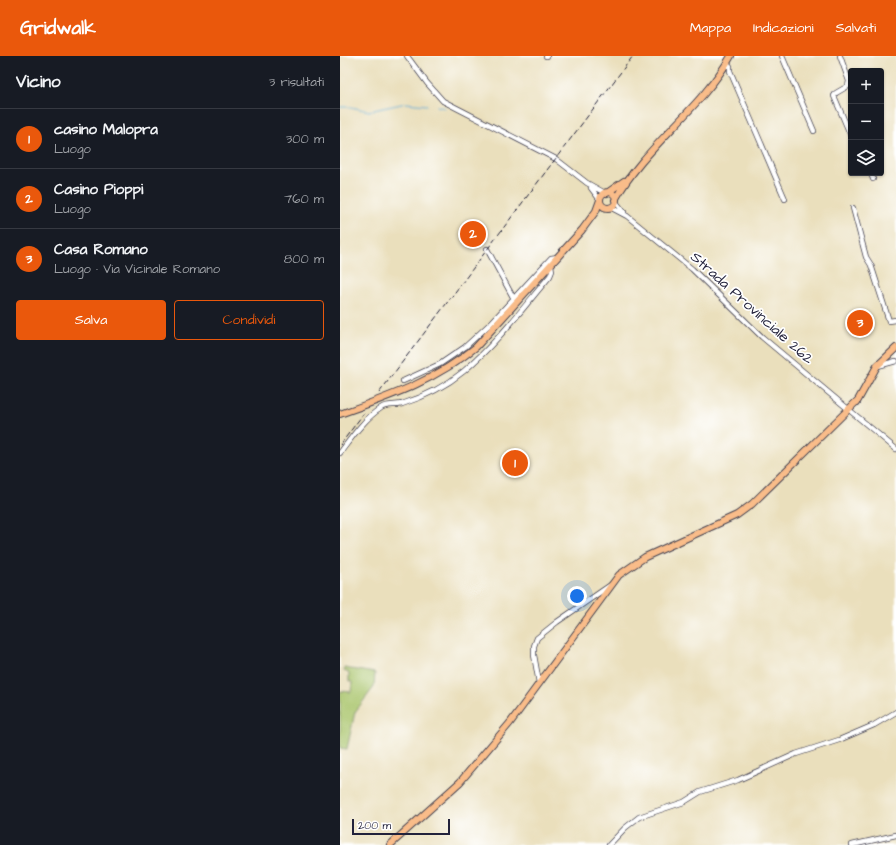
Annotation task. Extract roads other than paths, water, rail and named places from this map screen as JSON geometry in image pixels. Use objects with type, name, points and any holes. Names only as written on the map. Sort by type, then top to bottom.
[{"type":"main road","points":[[582,230],[610,208],[621,189],[687,113],[731,56]]},
{"type":"main road","points":[[340,414],[416,386],[457,363],[476,347],[559,257],[596,211],[600,200],[606,193],[620,185],[637,169]]},
{"type":"main road","points":[[606,193],[614,196],[615,201]]},
{"type":"main road","points":[[600,200],[603,206],[610,208]]},
{"type":"main road","points":[[390,845],[460,782],[510,723],[619,575],[645,557],[737,515],[752,504],[849,409],[853,407],[877,366],[896,348]]},
{"type":"street","points":[[407,56],[427,83],[443,101],[556,158],[587,183],[606,193]]},
{"type":"street","points":[[782,56],[814,132]]},
{"type":"street","points":[[840,56],[849,81],[848,86],[836,93],[834,96],[848,129]]},
{"type":"street","points":[[727,63],[730,66],[730,72],[785,199]]},
{"type":"street","points":[[587,183],[600,200]]},
{"type":"street","points":[[615,201],[627,216]]},
{"type":"street","points":[[610,208],[627,216]]},
{"type":"street","points":[[853,208],[866,257],[871,265],[889,321],[896,320]]},
{"type":"street","name":"Strada Provinciale 262","points":[[627,216],[692,269],[762,337],[896,449]]},
{"type":"street","points":[[487,249],[514,299]]},
{"type":"street","points":[[403,381],[440,364],[465,347],[514,299],[552,258],[559,257]]},
{"type":"street","points":[[340,453],[369,417],[382,407],[400,404],[416,399],[441,387],[464,371],[499,336],[550,276],[551,265]]},
{"type":"street","points":[[877,366],[896,361]]},
{"type":"street","points":[[539,683],[534,654],[534,646],[537,638],[606,587],[613,584]]},
{"type":"street","points":[[610,845],[625,828],[639,817],[684,802],[700,792],[738,780],[796,754],[839,740],[874,725],[896,712]]},
{"type":"street","points":[[852,845],[896,835]]},
{"type":"waterway","points":[[340,107],[351,107],[369,111],[406,103],[427,105]]},
{"type":"waterway","points":[[437,106],[445,108]]},
{"type":"railway","points":[[379,393],[633,56]]},
{"type":"railway","points":[[340,445],[364,413]]},
{"type":"place","name":"Casino Pioppi","points":[[473,234]]},
{"type":"place","name":"Casa Romano","points":[[860,323]]},
{"type":"place","name":"casino Malopra","points":[[515,463]]}]
